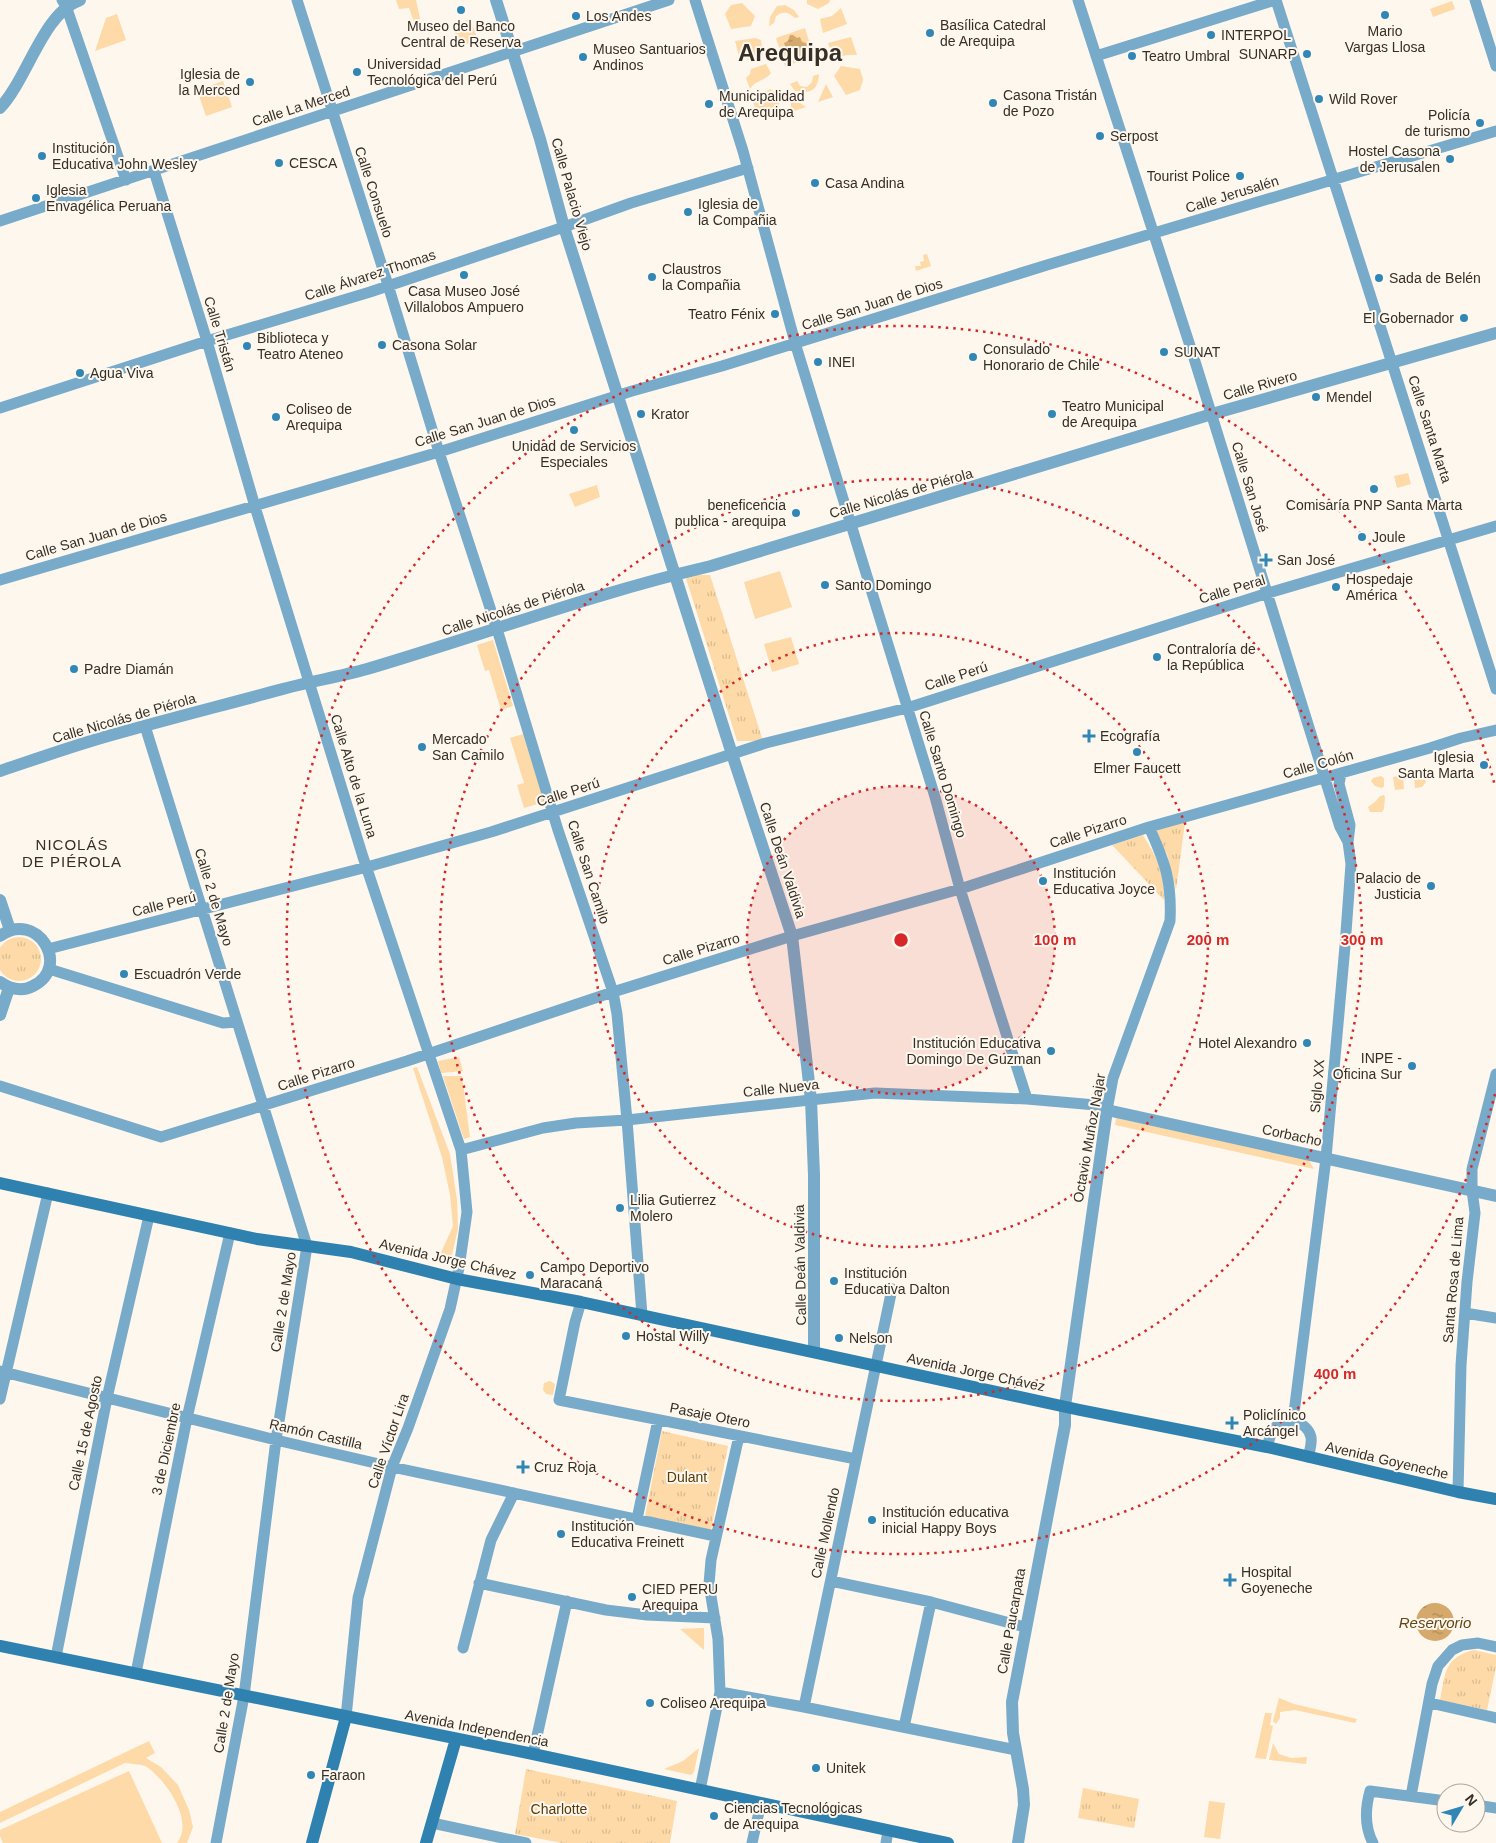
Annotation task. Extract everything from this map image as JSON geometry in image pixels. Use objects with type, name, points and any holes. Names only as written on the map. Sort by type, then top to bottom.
[{"type":"main road","name":"Avenida Jorge Chávez","points":[[0,1183],[257,1239],[351,1252],[457,1279],[581,1302],[1065,1406]]},
{"type":"main road","name":"Avenida Goyeneche","points":[[1065,1406],[1267,1447],[1458,1492],[1496,1499]]},
{"type":"main road","name":"Avenida Independencia","points":[[0,1646],[456,1738],[761,1803],[887,1837],[948,1843]]},
{"type":"main road","name":"Calle Víctor Lira","points":[[312,1843],[346,1717]]},
{"type":"main road","points":[[426,1843],[456,1738]]},
{"type":"street","points":[[0,108],[19,82],[65,2],[80,0]]},
{"type":"street","name":"Calle Consuelo","points":[[297,0],[388,285],[438,452]]},
{"type":"street","name":"Calle Palacio Viejo","points":[[496,0],[514,52],[564,227],[618,396]]},
{"type":"street","name":"Calle La Merced","points":[[0,222],[669,0]]},
{"type":"street","name":"Calle Santo Domingo","points":[[695,0],[748,168],[796,343],[935,797],[960,889],[1027,1099]]},
{"type":"street","name":"Calle San José","points":[[1078,0],[1212,414],[1325,778]]},
{"type":"street","points":[[1096,56],[1276,0]]},
{"type":"street","name":"Calle Santa Marta","points":[[1276,0],[1450,540],[1496,689]]},
{"type":"street","points":[[1476,0],[1496,66]]},
{"type":"street","points":[[65,2],[126,180]]},
{"type":"street","name":"Calle Jerusalén","points":[[977,288],[1496,131]]},
{"type":"street","name":"Calle Álvarez Thomas","points":[[0,408],[388,285],[564,227],[631,202],[748,168]]},
{"type":"street","name":"Calle Tristán","points":[[154,170],[256,506]]},
{"type":"street","name":"Calle San Juan de Dios","points":[[0,580],[438,452],[977,288]]},
{"type":"street","name":"Calle Rivero","points":[[1033,468],[1212,414],[1496,333]]},
{"type":"street","name":"Calle Deán Valdivia","points":[[618,396],[792,936],[811,1100],[814,1175],[814,1352]]},
{"type":"street","name":"Calle San Camilo","points":[[438,452],[497,629],[522,713],[613,992],[617,1014],[627,1120],[642,1315]]},
{"type":"street","name":"Calle Nicolás de Piérola","points":[[0,771],[145,726],[365,669],[569,605],[676,574],[711,566],[1033,468]]},
{"type":"street","name":"Calle Alto de la Luna","points":[[256,506],[367,867],[429,1053]]},
{"type":"street","name":"Calle Peral","points":[[1092,648],[1268,593],[1496,526]]},
{"type":"street","name":"Calle Perú","points":[[48,949],[367,867],[554,812],[766,743],[907,708],[1092,648]]},
{"type":"street","name":"Calle 2 de Mayo","points":[[145,726],[307,1246],[276,1440],[244,1696],[216,1843]]},
{"type":"street","name":"Calle Colón","points":[[1148,828],[1461,738],[1496,730]]},
{"type":"street","name":"Siglo XX","points":[[1294,1421],[1326,1158],[1351,864],[1348,842],[1350,825],[1339,784],[1341,774]]},
{"type":"street","name":"Siglo XX","points":[[1325,778],[1340,827],[1348,842]]},
{"type":"street","name":"Calle Pizarro","points":[[0,1086],[161,1137],[264,1106],[613,992],[792,936],[960,889],[1148,828]]},
{"type":"street","name":"Octavio Muñoz Najar","points":[[1065,1406],[1110,1110],[1113,1078],[1170,921],[1169,879],[1160,851],[1148,828]]},
{"type":"street","points":[[0,900],[5,933],[20,928],[37,934],[44,941],[50,958],[49,969],[45,977],[38,984],[29,989],[19,990],[4,985],[0,1015]]},
{"type":"street","points":[[49,969],[223,1023],[237,1022]]},
{"type":"street","name":"Calle Víctor Lira","points":[[346,1717],[358,1598],[392,1467],[408,1428],[450,1309],[457,1279],[466,1212],[461,1150],[429,1053]]},
{"type":"street","name":"Santa Rosa de Lima","points":[[1458,1492],[1461,1365],[1475,1213],[1472,1168],[1491,1117],[1496,1074]]},
{"type":"street","name":"Calle Nueva","points":[[461,1150],[543,1128],[576,1123],[627,1120],[875,1093],[1027,1099],[1110,1110]]},
{"type":"street","name":"Corbacho","points":[[1110,1110],[1496,1196]]},
{"type":"street","points":[[0,1399],[3,1371],[48,1193]]},
{"type":"street","name":"Calle 15 de Agosto","points":[[56,1657],[107,1398],[149,1216]]},
{"type":"street","name":"3 de Diciembre","points":[[136,1673],[187,1418],[230,1233]]},
{"type":"street","name":"Calle Mollendo","points":[[804,1707],[892,1289]]},
{"type":"street","name":"Pasaje Otero","points":[[581,1302],[558,1400],[856,1459]]},
{"type":"street","points":[[1465,1313],[1496,1318]]},
{"type":"street","name":"Ramón Castilla","points":[[3,1371],[276,1440],[392,1467],[715,1536]]},
{"type":"street","name":"Calle Paucarpata","points":[[1018,1843],[1024,1805],[1013,1733],[1012,1702],[1065,1425],[1065,1406]]},
{"type":"street","points":[[636,1519],[658,1420]]},
{"type":"street","points":[[1267,1447],[1270,1434],[1277,1425],[1294,1421],[1300,1423],[1309,1432],[1312,1444],[1308,1457]]},
{"type":"street","points":[[700,1790],[720,1692],[715,1618],[709,1584],[715,1536],[739,1436]]},
{"type":"street","points":[[463,1648],[491,1540],[514,1493]]},
{"type":"street","points":[[831,1581],[931,1602],[1025,1627]]},
{"type":"street","points":[[479,1583],[606,1610],[647,1615],[715,1618]]},
{"type":"street","points":[[533,1754],[567,1601]]},
{"type":"street","points":[[904,1727],[931,1602]]},
{"type":"street","points":[[1411,1796],[1430,1703],[1432,1684],[1438,1666],[1452,1650],[1462,1645],[1478,1643],[1496,1647]]},
{"type":"street","points":[[720,1692],[1016,1750]]},
{"type":"street","points":[[1430,1703],[1496,1718]]},
{"type":"street","points":[[1373,1843],[1366,1821],[1365,1809],[1370,1791],[1436,1800]]},
{"type":"street","points":[[752,1843],[761,1803]]},
{"type":"street","points":[[432,1823],[526,1843]]},
{"type":"green space","points":[[396,0],[416,0],[420,19],[414,22],[409,8],[399,9]]},
{"type":"green space","points":[[807,0],[830,0],[829,3],[818,9],[807,4]]},
{"type":"green space","points":[[1452,1],[1455,9],[1433,17],[1430,9]]},
{"type":"green space","points":[[742,3],[755,16],[751,26],[731,29],[725,14],[731,5]]},
{"type":"green space","points":[[785,5],[794,10],[799,17],[795,18],[788,13],[781,13],[776,16],[774,23],[769,26],[770,17],[777,6]]},
{"type":"green space","points":[[841,8],[847,24],[823,33],[820,19],[832,16]]},
{"type":"green space","points":[[117,14],[126,40],[95,51],[106,18]]},
{"type":"green space","points":[[470,19],[479,42],[460,45],[452,25]]},
{"type":"green space","points":[[805,28],[814,57],[785,66],[776,38]]},
{"type":"green space","points":[[851,37],[857,55],[828,57],[831,52],[828,43]]},
{"type":"green space","points":[[755,38],[761,40],[763,55],[748,60],[745,57],[739,56],[735,41]]},
{"type":"green space","points":[[766,64],[771,73],[750,89],[746,78],[750,74],[751,69]]},
{"type":"green space","points":[[841,66],[860,69],[863,80],[860,90],[846,95],[834,76]]},
{"type":"green space","points":[[819,74],[817,84],[812,90],[805,92],[795,91],[790,84],[797,81],[800,86],[807,87],[812,82],[813,76]]},
{"type":"green space","points":[[223,81],[232,107],[206,116],[197,90]]},
{"type":"green space","points":[[826,84],[833,97],[818,102]]},
{"type":"green space","points":[[770,89],[780,95],[778,116],[765,120],[757,114],[753,102]]},
{"type":"green space","points":[[791,97],[806,107],[791,112]]},
{"type":"green space","points":[[927,254],[931,266],[916,271],[915,266],[921,266],[920,262],[924,261],[923,255]]},
{"type":"green space","points":[[1408,473],[1411,484],[1397,488],[1394,476]]},
{"type":"green space","points":[[597,485],[600,497],[575,507],[569,494]]},
{"type":"green space","points":[[780,571],[792,607],[755,619],[744,582]]},
{"type":"green space","points":[[685,575],[710,575],[763,741],[737,741]]},
{"type":"green space","points":[[791,637],[799,664],[772,672],[764,644]]},
{"type":"green space","points":[[493,640],[513,706],[501,710],[489,670],[485,671],[477,645]]},
{"type":"green space","points":[[523,734],[544,802],[524,808],[517,785],[524,783],[510,738]]},
{"type":"green space","points":[[1403,775],[1404,789],[1395,790],[1393,777]]},
{"type":"green space","points":[[1420,775],[1424,777],[1426,782],[1422,787],[1415,788],[1414,776]]},
{"type":"green space","points":[[1381,776],[1384,778],[1384,786],[1382,788],[1375,786],[1371,781],[1373,778]]},
{"type":"green space","points":[[1384,795],[1384,809],[1382,812],[1370,812],[1368,807],[1380,796]]},
{"type":"green space","points":[[1185,822],[1176,890],[1167,854],[1153,831]]},
{"type":"green space","points":[[1143,835],[1159,866],[1163,881],[1164,900],[1112,845]]},
{"type":"green space","points":[[19,937],[31,941],[37,947],[41,959],[37,971],[31,977],[19,981],[7,977],[1,971],[-3,959],[1,947],[7,941]]},
{"type":"green space","points":[[459,1057],[463,1071],[441,1073],[438,1061]]},
{"type":"green space","points":[[417,1067],[450,1154],[457,1200],[458,1229],[451,1259],[439,1257],[453,1226],[450,1195],[442,1157],[413,1068]]},
{"type":"green space","points":[[443,1076],[462,1076],[470,1137],[464,1139]]},
{"type":"green space","points":[[1116,1118],[1309,1160],[1314,1169],[1115,1125]]},
{"type":"green space","points":[[550,1381],[555,1384],[553,1395],[546,1394],[543,1390],[544,1383]]},
{"type":"green space","name":"Dulant","points":[[662,1431],[728,1446],[711,1530],[645,1516]]},
{"type":"green space","points":[[702,1628],[704,1628],[704,1650],[680,1629]]},
{"type":"green space","points":[[1474,1650],[1496,1655],[1496,1667],[1487,1710],[1440,1700],[1445,1674],[1451,1662],[1456,1657]]},
{"type":"green space","points":[[1279,1698],[1294,1704],[1357,1719],[1355,1723],[1295,1710],[1280,1712],[1280,1718],[1276,1724],[1273,1721]]},
{"type":"green space","points":[[1265,1713],[1272,1713],[1270,1725],[1273,1726],[1266,1759],[1255,1758]]},
{"type":"green space","points":[[149,1741],[155,1753],[146,1758],[161,1767],[178,1785],[189,1810],[193,1827],[187,1843],[177,1843],[182,1834],[182,1823],[180,1812],[169,1790],[153,1772],[145,1766],[138,1764],[125,1763],[0,1823],[0,1812]]},
{"type":"green space","points":[[1273,1743],[1279,1754],[1291,1758],[1307,1757],[1306,1764],[1269,1760]]},
{"type":"green space","points":[[699,1748],[694,1772],[691,1775],[664,1769],[683,1761]]},
{"type":"green space","name":"Charlotte","points":[[526,1769],[677,1801],[670,1843],[562,1843],[515,1834]]},
{"type":"green space","points":[[129,1771],[162,1843],[3,1843],[0,1830]]},
{"type":"green space","points":[[1083,1788],[1139,1799],[1134,1828],[1078,1818]]},
{"type":"green space","points":[[1209,1801],[1225,1803],[1220,1839],[1204,1837]]},
{"type":"water","points":[[790,35],[797,38],[800,37],[807,46],[804,49],[806,53],[801,54],[800,60],[797,61],[793,57],[789,58],[788,54],[783,53],[784,43],[788,41]]},
{"type":"water","name":"Reservorio","points":[[1435,1603],[1449,1608],[1454,1622],[1449,1636],[1435,1641],[1421,1636],[1416,1622],[1421,1608]]},
{"type":"place","name":"Museo del Banco Central de Reserva","points":[[461,10]]},
{"type":"place","name":"Mario Vargas Llosa","points":[[1385,15]]},
{"type":"place","name":"Los Andes","points":[[576,16]]},
{"type":"place","name":"Basílica Catedral de Arequipa","points":[[930,33]]},
{"type":"place","name":"INTERPOL","points":[[1211,35]]},
{"type":"place","name":"SUNARP","points":[[1307,54]]},
{"type":"place","name":"Teatro Umbral","points":[[1132,56]]},
{"type":"place","name":"Museo Santuarios Andinos","points":[[583,57]]},
{"type":"place","name":"Universidad Tecnológica del Perú","points":[[357,72]]},
{"type":"place","name":"Iglesia de la Merced","points":[[250,82]]},
{"type":"place","name":"Wild Rover","points":[[1319,99]]},
{"type":"place","name":"Casona Tristán de Pozo","points":[[993,103]]},
{"type":"place","name":"Municipalidad de Arequipa","points":[[709,104]]},
{"type":"place","name":"Policía de turismo","points":[[1480,123]]},
{"type":"place","name":"Serpost","points":[[1100,136]]},
{"type":"place","name":"Institución Educativa John Wesley","points":[[42,156]]},
{"type":"place","name":"Hostel Casona de Jerusalen","points":[[1450,159]]},
{"type":"place","name":"CESCA","points":[[279,163]]},
{"type":"place","name":"Tourist Police","points":[[1240,176]]},
{"type":"place","name":"Casa Andina","points":[[815,183]]},
{"type":"place","name":"Iglesia Envagélica Peruana","points":[[36,198]]},
{"type":"place","name":"Iglesia de la Compañia","points":[[688,212]]},
{"type":"place","name":"Casa Museo José Villalobos Ampuero","points":[[464,275]]},
{"type":"place","name":"Claustros la Compañia","points":[[652,277]]},
{"type":"place","name":"Sada de Belén","points":[[1379,278]]},
{"type":"place","name":"Teatro Fénix","points":[[775,314]]},
{"type":"place","name":"El Gobernador","points":[[1464,318]]},
{"type":"place","name":"Casona Solar","points":[[382,345]]},
{"type":"place","name":"Biblioteca y Teatro Ateneo","points":[[247,346]]},
{"type":"place","name":"SUNAT","points":[[1164,352]]},
{"type":"place","name":"Consulado Honorario de Chile","points":[[973,357]]},
{"type":"place","name":"INEI","points":[[818,362]]},
{"type":"place","name":"Agua Viva","points":[[80,373]]},
{"type":"place","name":"Mendel","points":[[1316,397]]},
{"type":"place","name":"Krator","points":[[641,414]]},
{"type":"place","name":"Teatro Municipal de Arequipa","points":[[1052,414]]},
{"type":"place","name":"Coliseo de Arequipa","points":[[276,417]]},
{"type":"place","name":"Unidad de Servicios Especiales","points":[[574,430]]},
{"type":"place","name":"Comisaría PNP Santa Marta","points":[[1374,489]]},
{"type":"place","name":"beneficencia publica - arequipa","points":[[796,513]]},
{"type":"place","name":"Joule","points":[[1362,537]]},
{"type":"place","name":"San José","points":[[1266,560]]},
{"type":"place","name":"Santo Domingo","points":[[825,585]]},
{"type":"place","name":"Hospedaje América","points":[[1336,587]]},
{"type":"place","name":"Contraloría de la República","points":[[1157,657]]},
{"type":"place","name":"Padre Diamán","points":[[74,669]]},
{"type":"place","name":"Ecografía","points":[[1089,736]]},
{"type":"place","name":"Mercado San Camilo","points":[[422,747]]},
{"type":"place","name":"Elmer Faucett","points":[[1137,752]]},
{"type":"place","name":"Iglesia Santa Marta","points":[[1484,765]]},
{"type":"place","name":"Institución Educativa Joyce","points":[[1043,881]]},
{"type":"place","name":"Palacio de Justicia","points":[[1431,886]]},
{"type":"place","name":"Escuadrón Verde","points":[[124,974]]},
{"type":"place","name":"Hotel Alexandro","points":[[1307,1043]]},
{"type":"place","name":"Institución Educativa Domingo De Guzman","points":[[1051,1051]]},
{"type":"place","name":"INPE - Oficina Sur","points":[[1412,1066]]},
{"type":"place","name":"Lilia Gutierrez Molero","points":[[620,1208]]},
{"type":"place","name":"Campo Deportivo Maracaná","points":[[530,1275]]},
{"type":"place","name":"Institución Educativa Dalton","points":[[834,1281]]},
{"type":"place","name":"Hostal Willy","points":[[626,1336]]},
{"type":"place","name":"Nelson","points":[[839,1338]]},
{"type":"place","name":"Policlínico Arcángel","points":[[1232,1423]]},
{"type":"place","name":"Cruz Roja","points":[[523,1467]]},
{"type":"place","name":"Institución educativa inicial Happy Boys","points":[[872,1520]]},
{"type":"place","name":"Institución Educativa Freinett","points":[[561,1534]]},
{"type":"place","name":"Hospital Goyeneche","points":[[1230,1580]]},
{"type":"place","name":"CIED PERU Arequipa","points":[[632,1597]]},
{"type":"place","name":"Coliseo Arequipa","points":[[650,1703]]},
{"type":"place","name":"Unitek","points":[[816,1768]]},
{"type":"place","name":"Faraon","points":[[311,1775]]},
{"type":"place","name":"Ciencias Tecnológicas de Arequipa","points":[[714,1816]]},
{"type":"district","name":"Arequipa","points":[[790,52]]},
{"type":"district","name":"NICOLÁS DE PIÉROLA","points":[[72,852]]}]
